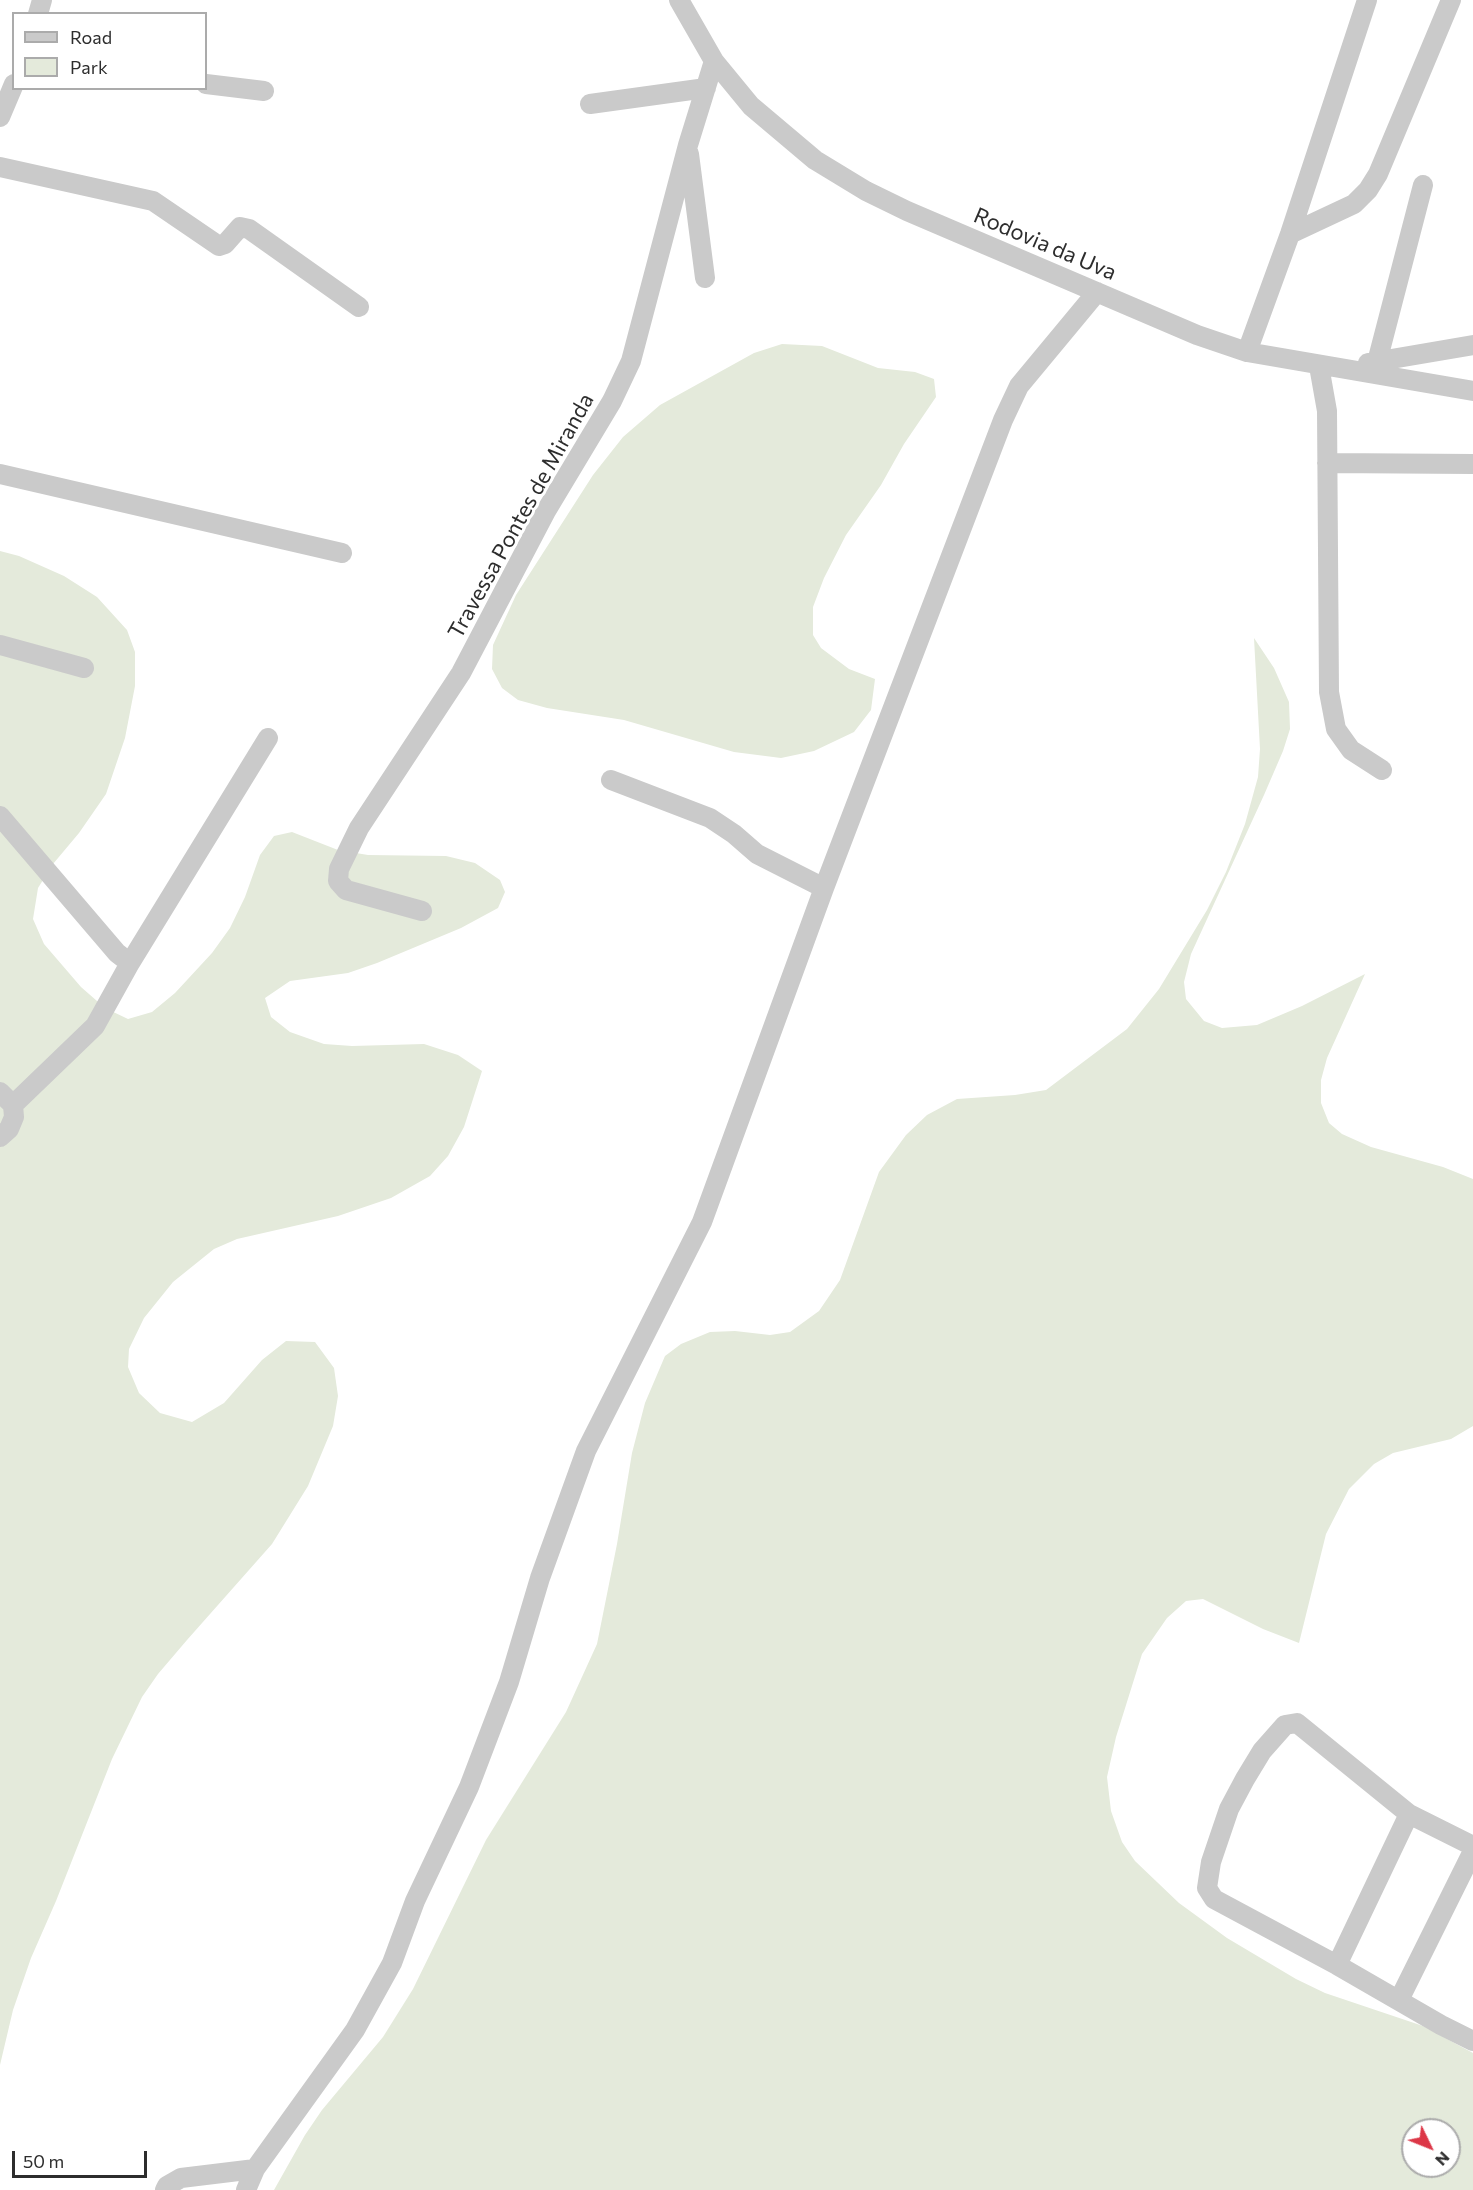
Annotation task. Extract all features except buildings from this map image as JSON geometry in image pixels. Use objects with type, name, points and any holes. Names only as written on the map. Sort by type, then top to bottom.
[{"type":"street","name":"Rodovia da Uva","points":[[680,0],[714,61],[751,106],[801,150],[832,171],[907,211],[1197,335],[1247,352],[1473,391]]},
{"type":"street","points":[[1247,352],[1290,234],[1367,0]]},
{"type":"street","points":[[1290,234],[1354,204],[1368,190],[1378,174],[1451,0]]},
{"type":"street","name":"Travessa Pontes de Miranda","points":[[422,911],[346,890],[338,881],[339,869],[359,828],[461,674],[546,511],[612,401],[631,361],[688,145],[714,61]]},
{"type":"street","points":[[207,84],[264,91]]},
{"type":"street","points":[[590,104],[706,88]]},
{"type":"street","points":[[0,117],[12,89]]},
{"type":"street","points":[[688,145],[699,216],[705,278]]},
{"type":"street","points":[[0,167],[153,201],[219,246],[225,244],[240,227],[249,229],[359,307]]},
{"type":"street","points":[[1377,362],[1423,185]]},
{"type":"street","points":[[246,2190],[255,2169],[355,2030],[392,1963],[415,1901],[469,1787],[509,1682],[540,1578],[586,1450],[702,1222],[824,888],[1003,420],[1019,386],[1097,292]]},
{"type":"street","points":[[1382,770],[1351,750],[1336,729],[1329,692],[1327,367],[1377,362],[1473,345]]},
{"type":"street","points":[[1328,463],[1473,464]]},
{"type":"street","points":[[0,474],[342,553]]},
{"type":"street","points":[[0,645],[84,668]]},
{"type":"street","points":[[0,1137],[9,1129],[14,1117],[6,1098],[95,1026],[130,963],[268,738]]},
{"type":"street","points":[[611,780],[710,818],[734,834],[757,854],[824,888]]},
{"type":"street","points":[[0,816],[117,954],[130,963]]},
{"type":"street","points":[[1473,1846],[1409,1814],[1297,1723],[1285,1725],[1262,1751],[1245,1779],[1230,1809],[1211,1862],[1207,1888],[1214,1899],[1473,2041]]},
{"type":"street","points":[[1337,1965],[1409,1814]]},
{"type":"street","points":[[1399,2000],[1473,1851]]},
{"type":"street","points":[[165,2190],[167,2186],[181,2178],[255,2169]]},
{"type":"green space","points":[[782,344],[822,346],[878,368],[915,372],[934,379],[936,397],[904,444],[881,485],[846,535],[824,578],[813,607],[813,635],[821,648],[849,669],[875,679],[871,710],[854,732],[814,751],[781,758],[734,752],[624,720],[547,708],[518,700],[502,688],[492,669],[493,645],[516,595],[593,475],[623,437],[660,405],[754,353]]},
{"type":"green space","points":[[0,551],[19,556],[64,576],[97,597],[127,630],[135,652],[135,686],[125,738],[106,794],[79,833],[53,864],[38,888],[33,919],[44,944],[81,987],[105,1008],[128,1019],[152,1012],[175,993],[212,953],[230,928],[245,897],[260,855],[274,836],[292,832],[338,850],[368,855],[446,856],[475,863],[500,880],[505,892],[498,908],[461,928],[348,973],[290,981],[265,998],[271,1017],[290,1032],[324,1044],[352,1046],[424,1044],[458,1055],[482,1071],[464,1127],[448,1156],[430,1176],[391,1198],[338,1216],[237,1239],[214,1249],[173,1282],[144,1318],[129,1349],[128,1367],[139,1393],[160,1413],[192,1422],[224,1403],[262,1360],[286,1341],[315,1342],[334,1368],[338,1396],[333,1426],[308,1486],[272,1544],[158,1674],[142,1697],[112,1759],[31,1958],[13,2010],[0,2065]]},
{"type":"green space","points":[[1254,638],[1274,668],[1289,702],[1290,729],[1264,795],[1191,954],[1184,982],[1186,999],[1204,1021],[1222,1028],[1257,1025],[1302,1006],[1365,974],[1327,1058],[1321,1080],[1321,1103],[1329,1123],[1342,1134],[1371,1147],[1443,1167],[1473,1179],[1473,1426],[1451,1439],[1393,1453],[1374,1464],[1349,1489],[1326,1534],[1299,1643],[1263,1629],[1203,1599],[1186,1601],[1167,1618],[1142,1654],[1116,1737],[1107,1777],[1111,1811],[1122,1842],[1135,1861],[1179,1903],[1227,1938],[1296,1979],[1325,1993],[1423,2026],[1473,2053],[1473,2190],[274,2190],[322,2110],[383,2037],[413,1989],[486,1840],[566,1712],[597,1644],[632,1453],[645,1403],[665,1356],[681,1344],[710,1332],[735,1331],[770,1335],[790,1332],[819,1311],[840,1280],[879,1172],[906,1135],[927,1115],[957,1099],[1015,1095],[1046,1090],[1127,1029],[1159,989],[1207,910],[1226,872],[1245,824],[1258,777],[1260,749]]}]
